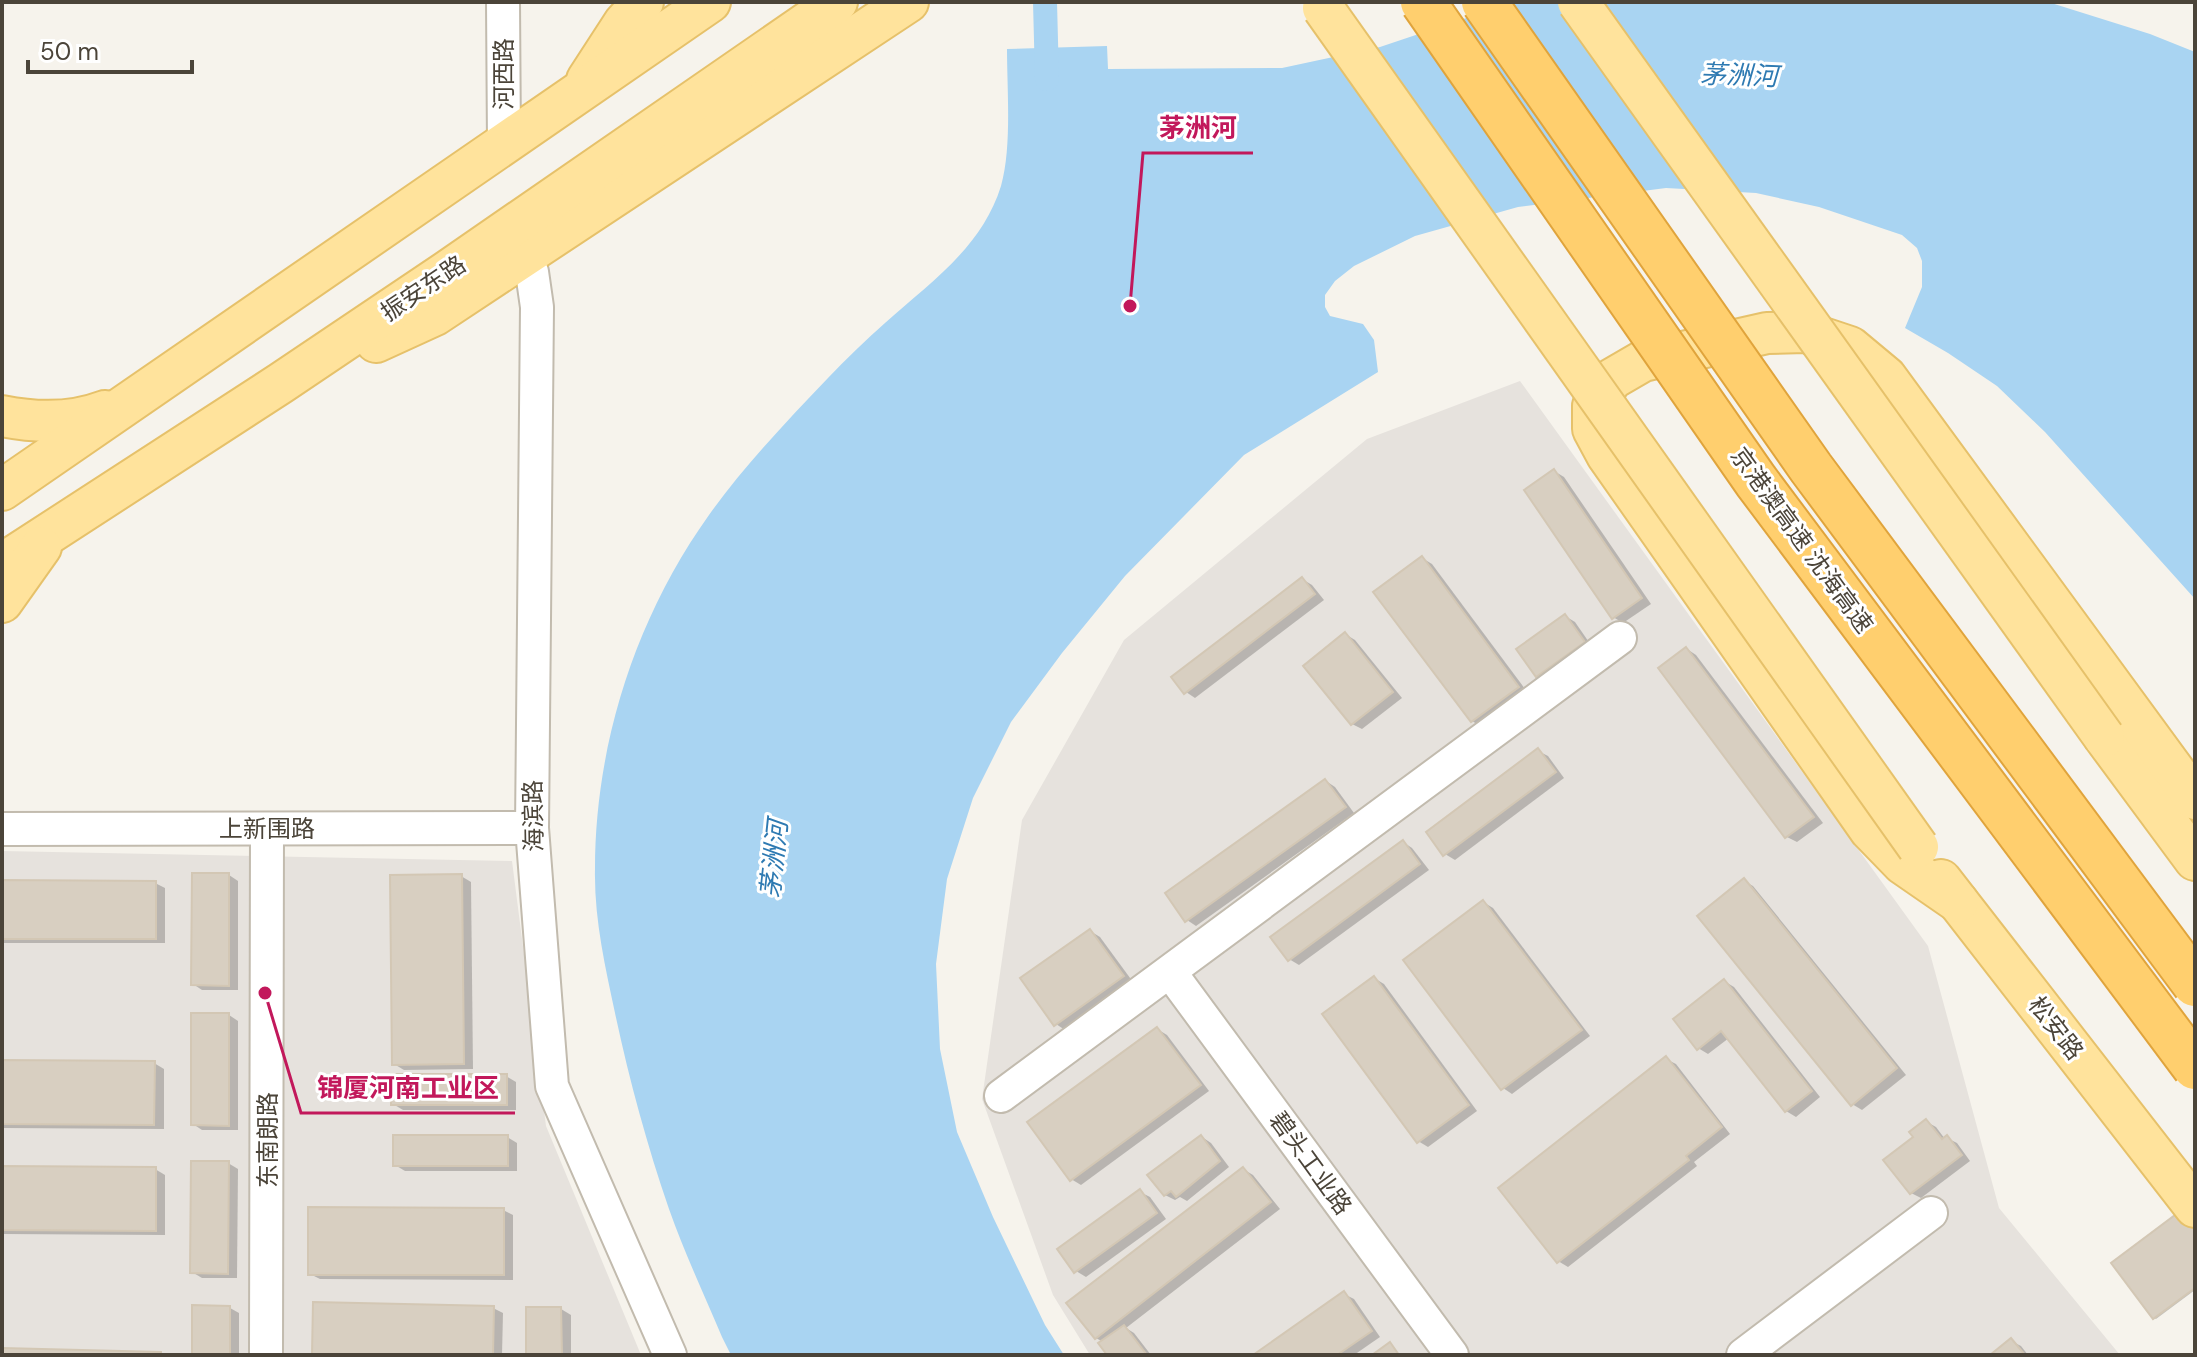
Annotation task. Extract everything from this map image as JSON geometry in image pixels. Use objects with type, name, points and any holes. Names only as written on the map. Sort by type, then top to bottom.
[{"type":"highway","name":"京港澳高速 沈海高速","points":[[1423,2],[1756,481],[2195,1067]]},
{"type":"highway","name":"京港澳高速 沈海高速","points":[[1484,2],[1811,468],[2195,984]]},
{"type":"main road","points":[[579,93],[624,23],[643,2]]},
{"type":"main road","points":[[2,490],[710,2]]},
{"type":"main road","name":"振安东路","points":[[2,564],[446,272],[837,2]]},
{"type":"main road","points":[[281,383],[435,315],[908,2]]},
{"type":"main road","points":[[1578,2],[2195,860]]},
{"type":"main road","name":"松安路","points":[[1319,4],[1958,902],[2195,1207]]},
{"type":"main road","points":[[1958,902],[1903,864],[1870,830],[1607,455],[1593,429],[1593,406],[1612,379],[1643,361],[1767,333],[1805,332],[1850,347],[1886,377],[2195,799]]},
{"type":"main road","points":[[2,416],[29,421],[62,421],[95,414],[135,399]]},
{"type":"main road","points":[[2,602],[51,532]]},
{"type":"street","name":"河西路","points":[[503,2],[504,145]]},
{"type":"street","name":"海滨路","points":[[525,254],[534,280],[537,307],[532,828],[552,1086],[670,1355]]},
{"type":"street","points":[[1001,1096],[1620,638]]},
{"type":"street","name":"上新围路","points":[[2,829],[532,828]]},
{"type":"street","name":"东南朗路","points":[[266,1355],[267,829]]},
{"type":"street","name":"碧头工业路","points":[[1170,972],[1452,1355]]},
{"type":"street","points":[[1743,1355],[1931,1213]]},
{"type":"shaded area","points":[[1520,381],[1928,946],[1999,1208],[2120,1355],[1090,1355],[1053,1295],[982,1099],[1022,820],[1124,640],[1367,439]]},
{"type":"shaded area","points":[[2,851],[512,861],[546,1126],[641,1355],[2,1355]]},
{"type":"water","points":[[1514,2],[2048,2],[2150,34],[2195,52],[2195,599],[2045,432],[1997,386],[1905,328],[1922,287],[1922,261],[1917,248],[1902,235],[1819,207],[1756,193],[1666,188],[1518,207],[1415,236],[1354,266],[1335,281],[1325,295],[1325,307],[1330,316],[1363,324],[1374,340],[1378,372],[1244,455],[1125,576],[1011,722],[973,798],[947,879],[936,964],[940,1049],[957,1132],[993,1217],[1045,1325],[1064,1355],[731,1355],[675,1225],[646,1136],[608,978],[595,887],[597,822],[612,729],[641,639],[683,554],[722,497],[781,427],[856,350],[953,262],[981,227],[1001,186],[1007,154],[1007,49],[1107,46],[1108,69],[1282,68],[1380,47]]},
{"type":"building","points":[[1554,469],[1642,598],[1612,619],[1524,490]]},
{"type":"building","points":[[1422,556],[1519,687],[1471,722],[1373,592]]},
{"type":"building","points":[[1302,577],[1315,594],[1184,694],[1171,677]]},
{"type":"building","points":[[1565,614],[1585,642],[1536,677],[1516,649]]},
{"type":"building","points":[[1345,632],[1393,692],[1351,725],[1303,666]]},
{"type":"building","points":[[1686,647],[1814,817],[1785,838],[1658,668]]},
{"type":"building","points":[[1538,748],[1556,772],[1443,856],[1426,832]]},
{"type":"building","points":[[1325,779],[1346,807],[1185,922],[1165,893]]},
{"type":"building","points":[[1403,840],[1420,864],[1288,961],[1270,937]]},
{"type":"building","points":[[192,873],[229,873],[229,986],[191,985]]},
{"type":"building","points":[[462,874],[464,1064],[392,1065],[390,875]]},
{"type":"building","points":[[1744,878],[1897,1068],[1851,1106],[1697,916]]},
{"type":"building","points":[[2,880],[156,881],[156,939],[2,939]]},
{"type":"building","points":[[1483,900],[1582,1030],[1501,1090],[1403,960]]},
{"type":"building","points":[[1090,929],[1124,976],[1054,1026],[1020,978]]},
{"type":"building","points":[[1374,976],[1469,1105],[1417,1143],[1322,1014]]},
{"type":"building","points":[[1724,979],[1812,1091],[1785,1112],[1721,1031],[1697,1050],[1673,1019]]},
{"type":"building","points":[[191,1013],[229,1013],[229,1126],[191,1125]]},
{"type":"building","points":[[1157,1027],[1201,1085],[1070,1181],[1027,1122]]},
{"type":"building","points":[[1666,1056],[1722,1127],[1686,1156],[1689,1160],[1557,1263],[1498,1188]]},
{"type":"building","points":[[2,1060],[155,1061],[154,1125],[2,1124]]},
{"type":"building","points":[[391,1074],[507,1074],[507,1105],[391,1105]]},
{"type":"building","points":[[1926,1119],[1942,1139],[1947,1135],[1962,1155],[1910,1194],[1883,1160],[1913,1137],[1909,1132]]},
{"type":"building","points":[[393,1135],[508,1135],[508,1166],[393,1166]]},
{"type":"building","points":[[1201,1135],[1220,1161],[1176,1197],[1171,1191],[1164,1196],[1147,1175]]},
{"type":"building","points":[[191,1161],[229,1161],[228,1274],[190,1273]]},
{"type":"building","points":[[2,1166],[156,1167],[156,1231],[2,1230]]},
{"type":"building","points":[[1243,1167],[1271,1202],[1095,1339],[1066,1303]]},
{"type":"building","points":[[1140,1189],[1157,1213],[1074,1273],[1057,1249]]},
{"type":"building","points":[[2195,1200],[2195,1288],[2153,1319],[2111,1263]]},
{"type":"building","points":[[308,1207],[504,1208],[504,1275],[308,1275]]},
{"type":"building","points":[[1344,1291],[1372,1331],[1337,1355],[1253,1355]]},
{"type":"building","points":[[313,1302],[494,1306],[493,1355],[312,1355]]},
{"type":"building","points":[[192,1305],[230,1306],[230,1355],[192,1355]]},
{"type":"building","points":[[526,1307],[561,1307],[562,1355],[526,1355]]},
{"type":"building","points":[[1124,1325],[1147,1355],[1107,1355],[1098,1343]]},
{"type":"building","points":[[2011,1338],[2025,1355],[1990,1355]]},
{"type":"building","points":[[1390,1342],[1399,1355],[1372,1355]]},
{"type":"building","points":[[2,1348],[161,1352],[161,1355],[2,1355]]},
{"type":"waterway","points":[[1045,2],[1047,79]]},
{"type":"place","name":"茅洲河","points":[[1130,306]]},
{"type":"place","name":"锦厦河南工业区","points":[[265,993]]}]
